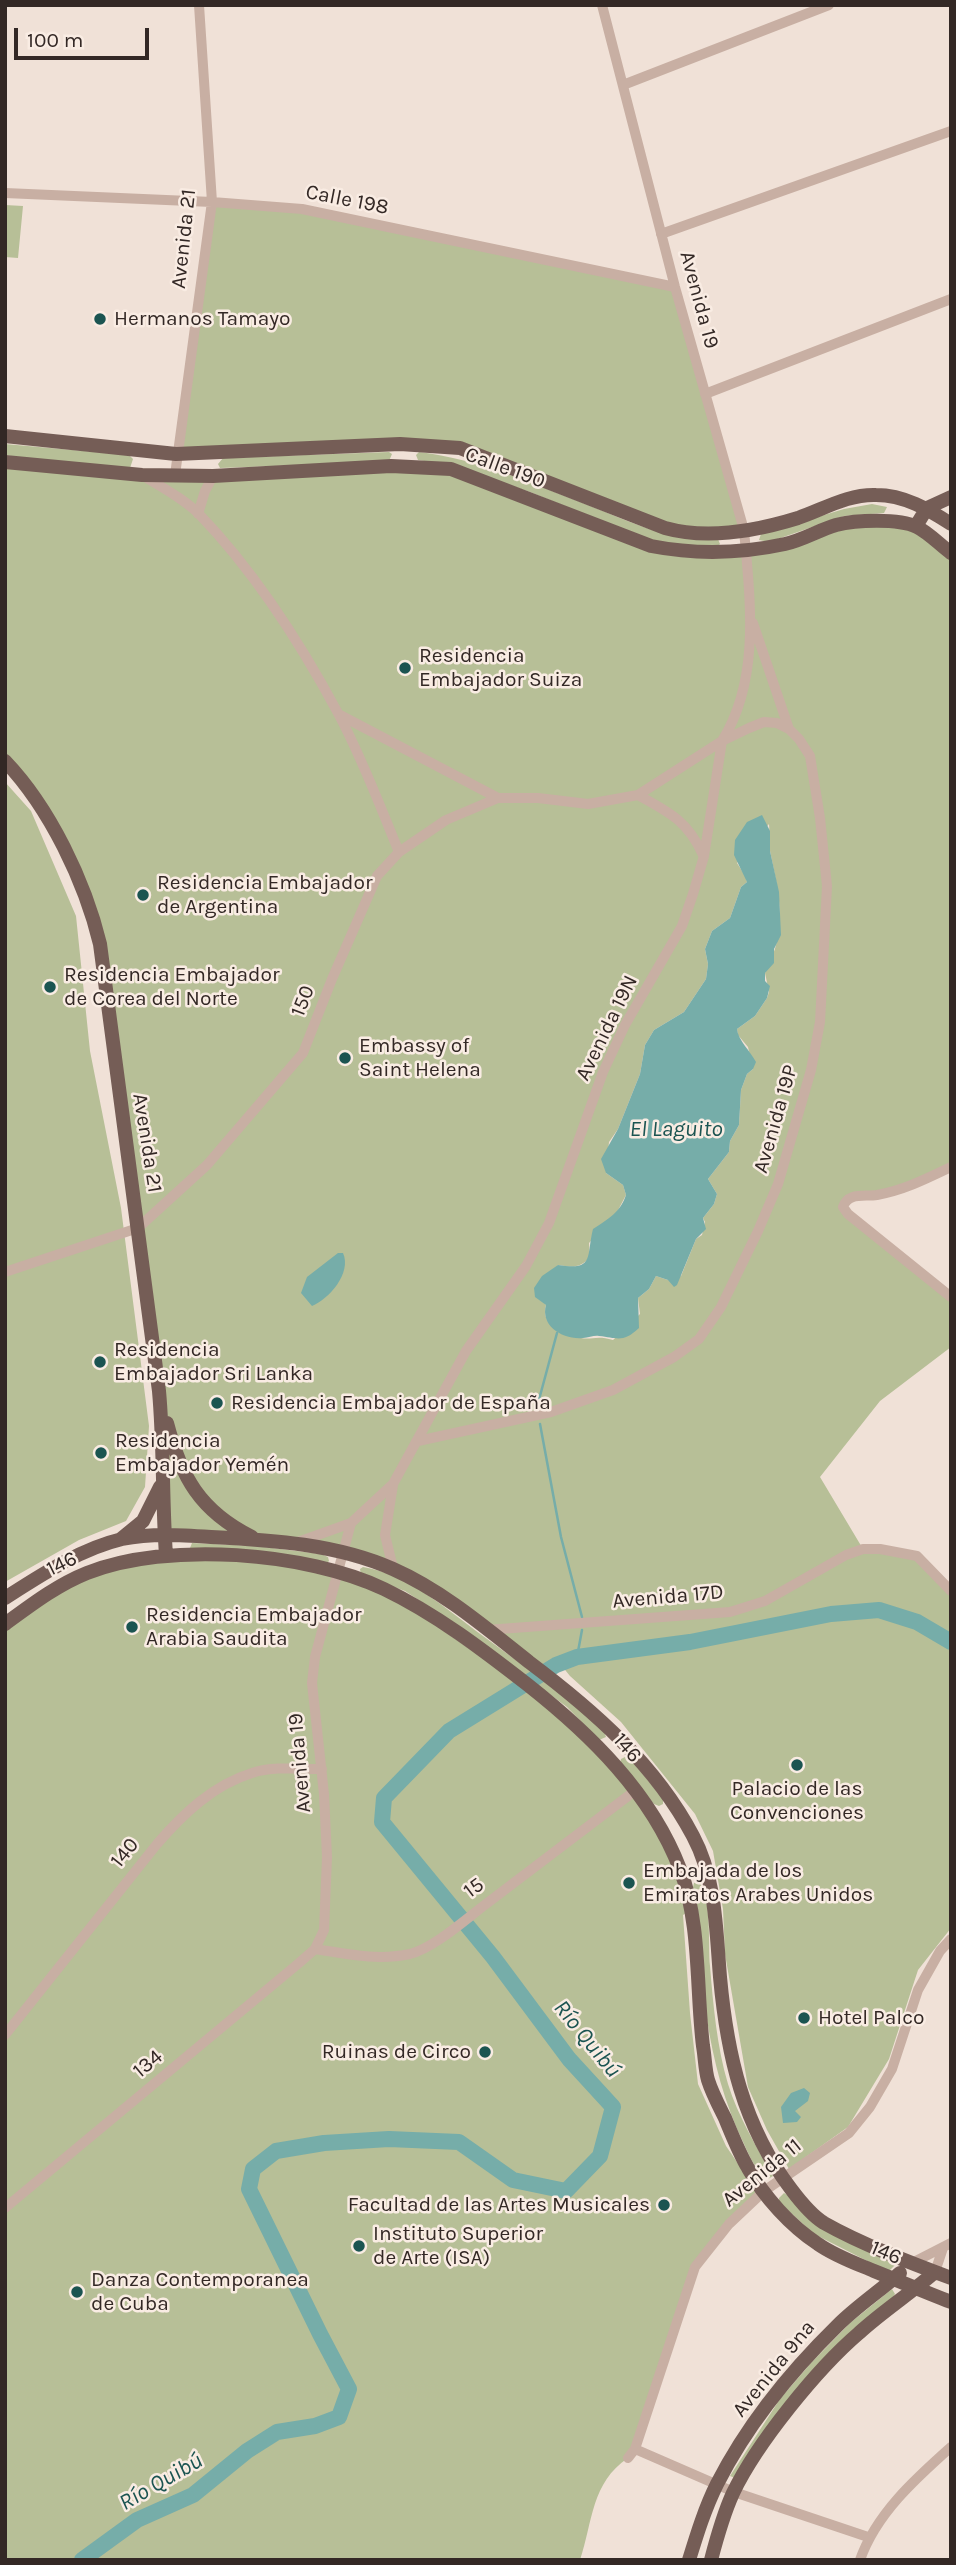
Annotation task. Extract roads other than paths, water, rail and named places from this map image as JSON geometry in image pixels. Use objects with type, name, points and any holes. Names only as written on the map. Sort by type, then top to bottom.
[{"type":"main road","name":"Calle 190","points":[[5,436],[177,454],[400,444],[460,449],[684,533],[744,530],[798,518],[844,500],[867,495],[901,499],[927,508],[951,524]]},
{"type":"main road","points":[[400,444],[401,467]]},
{"type":"main road","points":[[142,452],[142,475]]},
{"type":"main road","points":[[213,453],[213,476]]},
{"type":"main road","name":"Calle 190","points":[[5,462],[142,475],[213,476],[401,467],[451,469],[651,546],[693,553],[746,551],[788,543],[837,525],[868,521],[916,526]]},
{"type":"main road","points":[[951,497],[927,508],[916,526],[951,553]]},
{"type":"main road","name":"Avenida 21","points":[[5,761],[30,790],[52,826],[93,915],[100,944],[159,1391],[163,1435],[162,1483],[166,1555]]},
{"type":"main road","points":[[159,1391],[176,1454],[187,1479],[206,1504],[227,1523],[256,1539]]},
{"type":"main road","points":[[121,1539],[143,1521],[162,1483]]},
{"type":"main road","name":"146","points":[[5,1598],[81,1554],[121,1539],[165,1534],[256,1539],[344,1552],[393,1568],[449,1602],[583,1702],[620,1738],[677,1806],[696,1841],[706,1868],[714,1905],[721,1985],[736,2080],[749,2117],[782,2177],[801,2202],[822,2222],[951,2278]]},
{"type":"main road","points":[[81,1554],[87,1573]]},
{"type":"main road","name":"146","points":[[5,1624],[40,1598],[87,1573],[129,1561],[166,1555],[240,1555],[289,1562],[382,1588],[429,1613],[496,1660],[569,1718],[636,1790],[659,1824],[680,1868],[692,1909],[698,2007],[708,2080],[748,2169],[781,2212],[819,2245],[951,2302]]},
{"type":"main road","name":"Avenida 9na","points":[[689,2560],[717,2485],[736,2450],[799,2365],[839,2323],[912,2263]]},
{"type":"main road","name":"Avenida 9na","points":[[711,2560],[721,2523],[734,2492],[774,2430],[806,2389],[858,2333],[935,2272]]},
{"type":"street","name":"Avenida 21","points":[[175,475],[212,202],[200,5]]},
{"type":"street","name":"Avenida 19","points":[[602,5],[675,287],[744,530],[748,606]]},
{"type":"street","points":[[623,85],[829,5]]},
{"type":"street","points":[[661,234],[951,131]]},
{"type":"street","name":"Calle 198","points":[[5,193],[212,202],[302,209],[675,287]]},
{"type":"street","points":[[705,394],[951,299]]},
{"type":"street","points":[[142,475],[198,514],[245,568],[288,629],[339,715],[399,852]]},
{"type":"street","points":[[198,514],[213,476]]},
{"type":"street","name":"Avenida 19P","points":[[418,1441],[551,1412],[613,1390],[674,1357],[699,1339],[721,1307],[778,1184],[811,1070],[820,1022],[827,886],[810,756],[789,729],[748,606]]},
{"type":"street","name":"Avenida 19N","points":[[418,1441],[466,1351],[526,1266],[549,1223],[603,1072],[625,1025],[682,926],[704,856],[722,741],[736,714],[745,681],[749,655],[748,606]]},
{"type":"street","points":[[339,715],[498,798]]},
{"type":"street","name":"150","points":[[5,1272],[138,1228],[207,1165],[303,1053],[377,876],[399,852],[446,820],[498,798],[538,798],[588,804],[638,795],[722,741],[764,722],[778,723],[789,729]]},
{"type":"street","points":[[638,795],[691,830],[704,856]]},
{"type":"street","points":[[951,1167],[906,1189],[874,1196],[853,1196],[843,1207],[848,1214],[951,1297]]},
{"type":"street","points":[[294,1544],[351,1523],[393,1484],[418,1441]]},
{"type":"street","points":[[393,1484],[385,1535],[393,1568]]},
{"type":"street","points":[[370,1506],[388,1512]]},
{"type":"street","points":[[344,1552],[351,1523]]},
{"type":"street","name":"Avenida 17D","points":[[486,1630],[730,1612],[765,1601],[846,1555],[863,1549],[880,1549],[917,1556],[951,1591]]},
{"type":"street","name":"Avenida 19","points":[[314,1949],[324,1930],[327,1857],[322,1769],[312,1683],[315,1657],[344,1552]]},
{"type":"street","name":"140","points":[[5,2035],[157,1844],[175,1823],[202,1800],[226,1784],[253,1772],[322,1769]]},
{"type":"street","name":"15","points":[[314,1949],[367,1957],[414,1953],[473,1913],[636,1790]]},
{"type":"street","name":"Avenida 11","points":[[717,2485],[631,2454],[695,2267],[729,2224],[764,2191],[849,2133],[870,2107],[892,2068],[918,1990],[940,1951],[951,1939]]},
{"type":"street","name":"134","points":[[5,2208],[314,1949]]},
{"type":"street","name":"Avenida 9na","points":[[912,2263],[947,2246]]},
{"type":"street","name":"Avenida 9na","points":[[935,2272],[947,2246]]},
{"type":"street","points":[[860,2560],[868,2537],[915,2479],[951,2447]]},
{"type":"street","points":[[717,2485],[868,2537]]},
{"type":"water","name":"El Laguito","points":[[762,815],[770,831],[770,851],[779,892],[781,935],[774,949],[774,963],[765,973],[765,981],[770,986],[767,998],[755,1016],[737,1029],[742,1042],[756,1062],[747,1074],[741,1090],[739,1125],[730,1141],[729,1152],[708,1179],[717,1194],[714,1204],[703,1218],[706,1229],[696,1239],[677,1285],[674,1287],[668,1280],[656,1276],[649,1289],[638,1298],[639,1328],[633,1333],[620,1338],[568,1337],[550,1325],[546,1319],[546,1305],[535,1297],[534,1288],[542,1276],[558,1265],[578,1266],[587,1260],[593,1229],[613,1215],[626,1195],[623,1185],[606,1173],[601,1159],[618,1129],[640,1074],[645,1045],[654,1030],[684,1012],[706,979],[708,964],[705,949],[712,931],[730,918],[741,887],[747,882],[734,855],[735,840],[747,822]]},
{"type":"water","points":[[338,1253],[343,1253],[345,1261],[342,1277],[325,1298],[312,1306],[301,1293],[307,1277]]},
{"type":"water","points":[[804,2088],[810,2093],[808,2101],[795,2111],[801,2117],[797,2122],[783,2123],[781,2107],[791,2093]]},
{"type":"waterway","points":[[537,1407],[557,1333]]},
{"type":"waterway","points":[[540,1424],[561,1537],[582,1617]]},
{"type":"waterway","name":"Río Quibú","points":[[82,2560],[137,2520],[193,2495],[247,2451],[277,2432],[315,2426],[339,2417],[349,2389],[249,2189],[253,2169],[276,2151],[324,2143],[389,2139],[459,2142],[513,2180],[566,2191],[600,2156],[613,2107],[569,2059],[493,1957],[382,1822],[384,1798],[449,1731],[556,1665],[577,1657],[690,1642],[831,1614],[879,1610],[917,1622],[951,1642]]},
{"type":"waterway","points":[[577,1657],[582,1630]]},
{"type":"place","name":"Hermanos Tamayo","points":[[100,319]]},
{"type":"place","name":"Residencia Embajador Suiza","points":[[405,668]]},
{"type":"place","name":"Residencia Embajador de Argentina","points":[[143,895]]},
{"type":"place","name":"Residencia Embajador de Corea del Norte","points":[[50,987]]},
{"type":"place","name":"Embassy of Saint Helena","points":[[345,1058]]},
{"type":"place","name":"Residencia Embajador Sri Lanka","points":[[100,1362]]},
{"type":"place","name":"Residencia Embajador de España","points":[[217,1403]]},
{"type":"place","name":"Residencia Embajador Yemén","points":[[101,1453]]},
{"type":"place","name":"Residencia Embajador Arabia Saudita","points":[[132,1627]]},
{"type":"place","name":"Palacio de las Convenciones","points":[[797,1765]]},
{"type":"place","name":"Embajada de los Emiratos Arabes Unidos","points":[[629,1883]]},
{"type":"place","name":"Hotel Palco","points":[[804,2018]]},
{"type":"place","name":"Ruinas de Circo","points":[[485,2052]]},
{"type":"place","name":"Facultad de las Artes Musicales","points":[[664,2205]]},
{"type":"place","name":"Instituto Superior de Arte (ISA)","points":[[359,2246]]},
{"type":"place","name":"Danza Contemporanea de Cuba","points":[[77,2292]]}]
